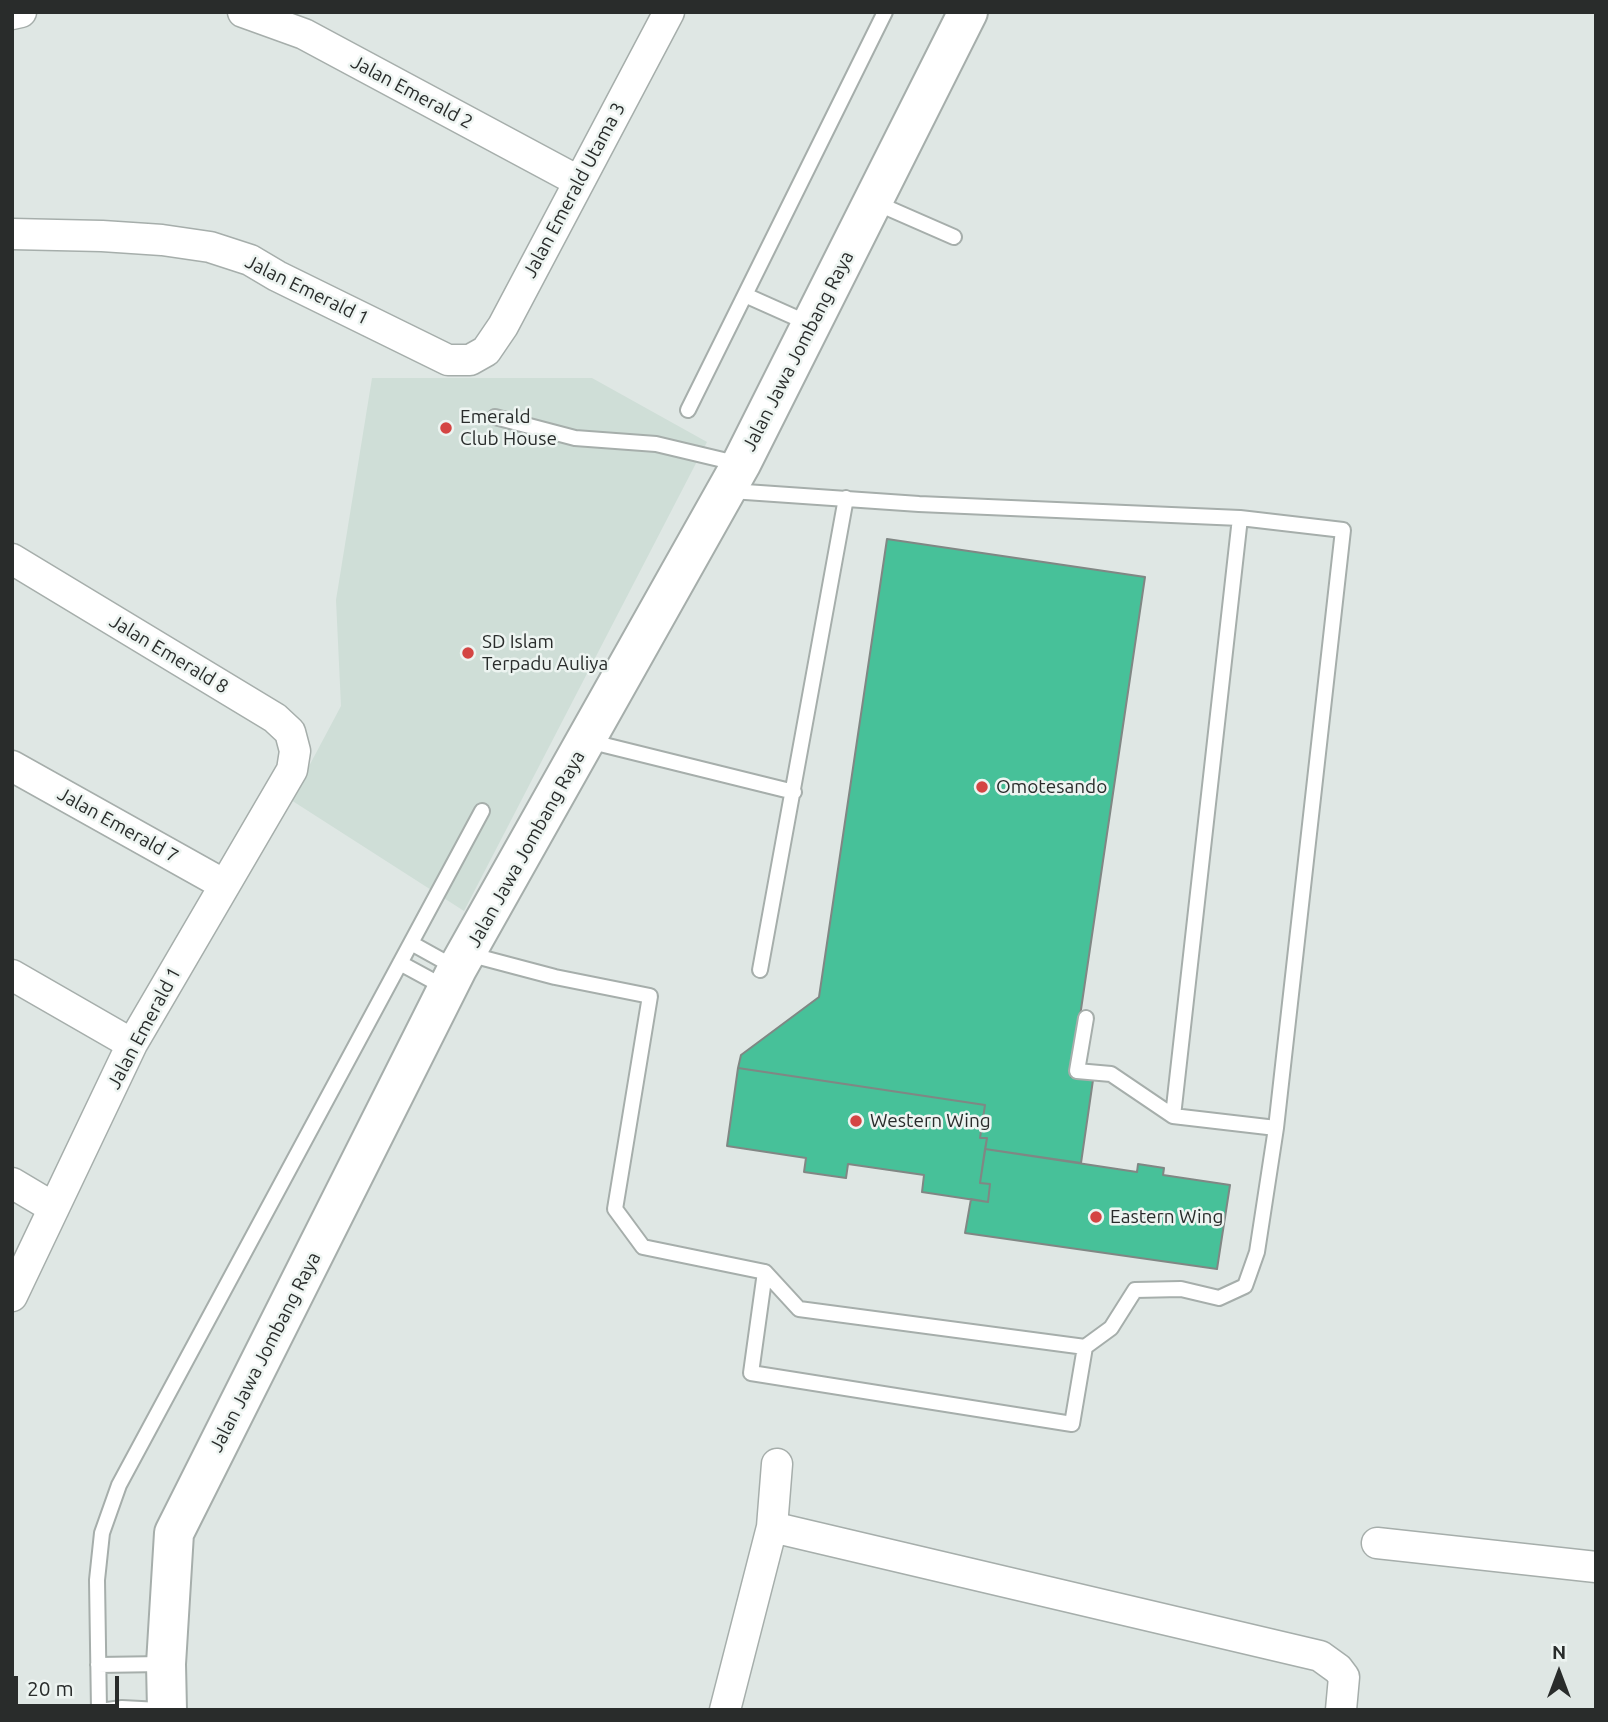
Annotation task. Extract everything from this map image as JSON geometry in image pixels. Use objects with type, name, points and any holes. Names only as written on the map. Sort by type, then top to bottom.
[{"type":"main road","name":"Jalan Jawa Jombang Raya","points":[[167,1710],[166,1664],[174,1533],[458,970],[734,477],[968,12]]},
{"type":"street","points":[[12,14],[21,12]]},
{"type":"street","name":"Jalan Emerald 2","points":[[243,12],[304,34],[578,181]]},
{"type":"street","name":"Jalan Emerald Utama 3","points":[[470,360],[486,351],[503,326],[669,12]]},
{"type":"street","name":"Jalan Emerald 1","points":[[12,234],[126,238],[209,247],[250,260],[277,276],[448,360],[470,360]]},
{"type":"street","name":"Jalan Emerald 8","points":[[12,559],[275,718],[290,732],[295,751],[292,770]]},
{"type":"street","name":"Jalan Emerald 7","points":[[12,766],[223,884]]},
{"type":"street","name":"Jalan Emerald 1","points":[[12,1296],[132,1044],[292,770]]},
{"type":"street","points":[[12,975],[132,1044]]},
{"type":"street","points":[[12,1183],[54,1208]]},
{"type":"street","points":[[725,1710],[772,1527],[777,1464]]},
{"type":"street","points":[[772,1527],[1320,1656],[1344,1677],[1341,1710]]},
{"type":"street","points":[[1377,1543],[1596,1567]]},
{"type":"lane","points":[[688,410],[885,12]]},
{"type":"lane","points":[[873,201],[954,237]]},
{"type":"lane","points":[[745,295],[811,325]]},
{"type":"lane","points":[[400,963],[555,977],[650,996],[615,1209],[643,1247],[765,1272],[799,1309],[1085,1347],[1111,1328],[1135,1290],[1181,1289],[1219,1298],[1245,1286],[1257,1252],[1276,1128],[1343,530],[1240,518],[919,504],[846,498],[734,477],[656,444],[575,438],[495,417]]},
{"type":"lane","points":[[760,970],[846,498]]},
{"type":"lane","points":[[1173,1116],[1240,518]]},
{"type":"lane","points":[[586,741],[794,792]]},
{"type":"lane","points":[[99,1710],[97,1580],[102,1533],[119,1485],[482,811]]},
{"type":"lane","points":[[411,943],[458,970]]},
{"type":"lane","points":[[1086,1018],[1077,1071],[1111,1074],[1173,1116],[1276,1128]]},
{"type":"lane","points":[[765,1272],[751,1373],[1072,1424],[1085,1347]]},
{"type":"lane","points":[[98,1665],[166,1664]]},
{"type":"lane","points":[[107,1710],[160,1710]]},
{"type":"shaded area","name":"SD Islam Terpadu Auliya","points":[[372,378],[592,378],[707,442],[464,911],[291,800],[341,706],[336,600]]},
{"type":"building","name":"Omotesando","points":[[887,539],[1145,577],[1071,1077],[1093,1080],[1081,1163],[985,1149],[987,1138],[980,1138],[985,1105],[738,1068],[741,1055],[819,997]]},
{"type":"building","name":"Western Wing","points":[[738,1068],[985,1105],[980,1138],[987,1138],[980,1183],[990,1184],[988,1202],[922,1192],[924,1175],[848,1164],[846,1178],[804,1172],[806,1158],[727,1146]]},
{"type":"building","name":"Eastern Wing","points":[[985,1149],[1137,1172],[1138,1164],[1164,1168],[1163,1175],[1230,1185],[1217,1269],[965,1233],[971,1199],[988,1202],[990,1184],[980,1183]]},
{"type":"place","name":"Emerald Club House","points":[[446,428]]},
{"type":"place","name":"SD Islam Terpadu Auliya","points":[[468,653]]},
{"type":"place","name":"Omotesando","points":[[982,787]]},
{"type":"place","name":"Western Wing","points":[[856,1121]]},
{"type":"place","name":"Eastern Wing","points":[[1096,1217]]}]
